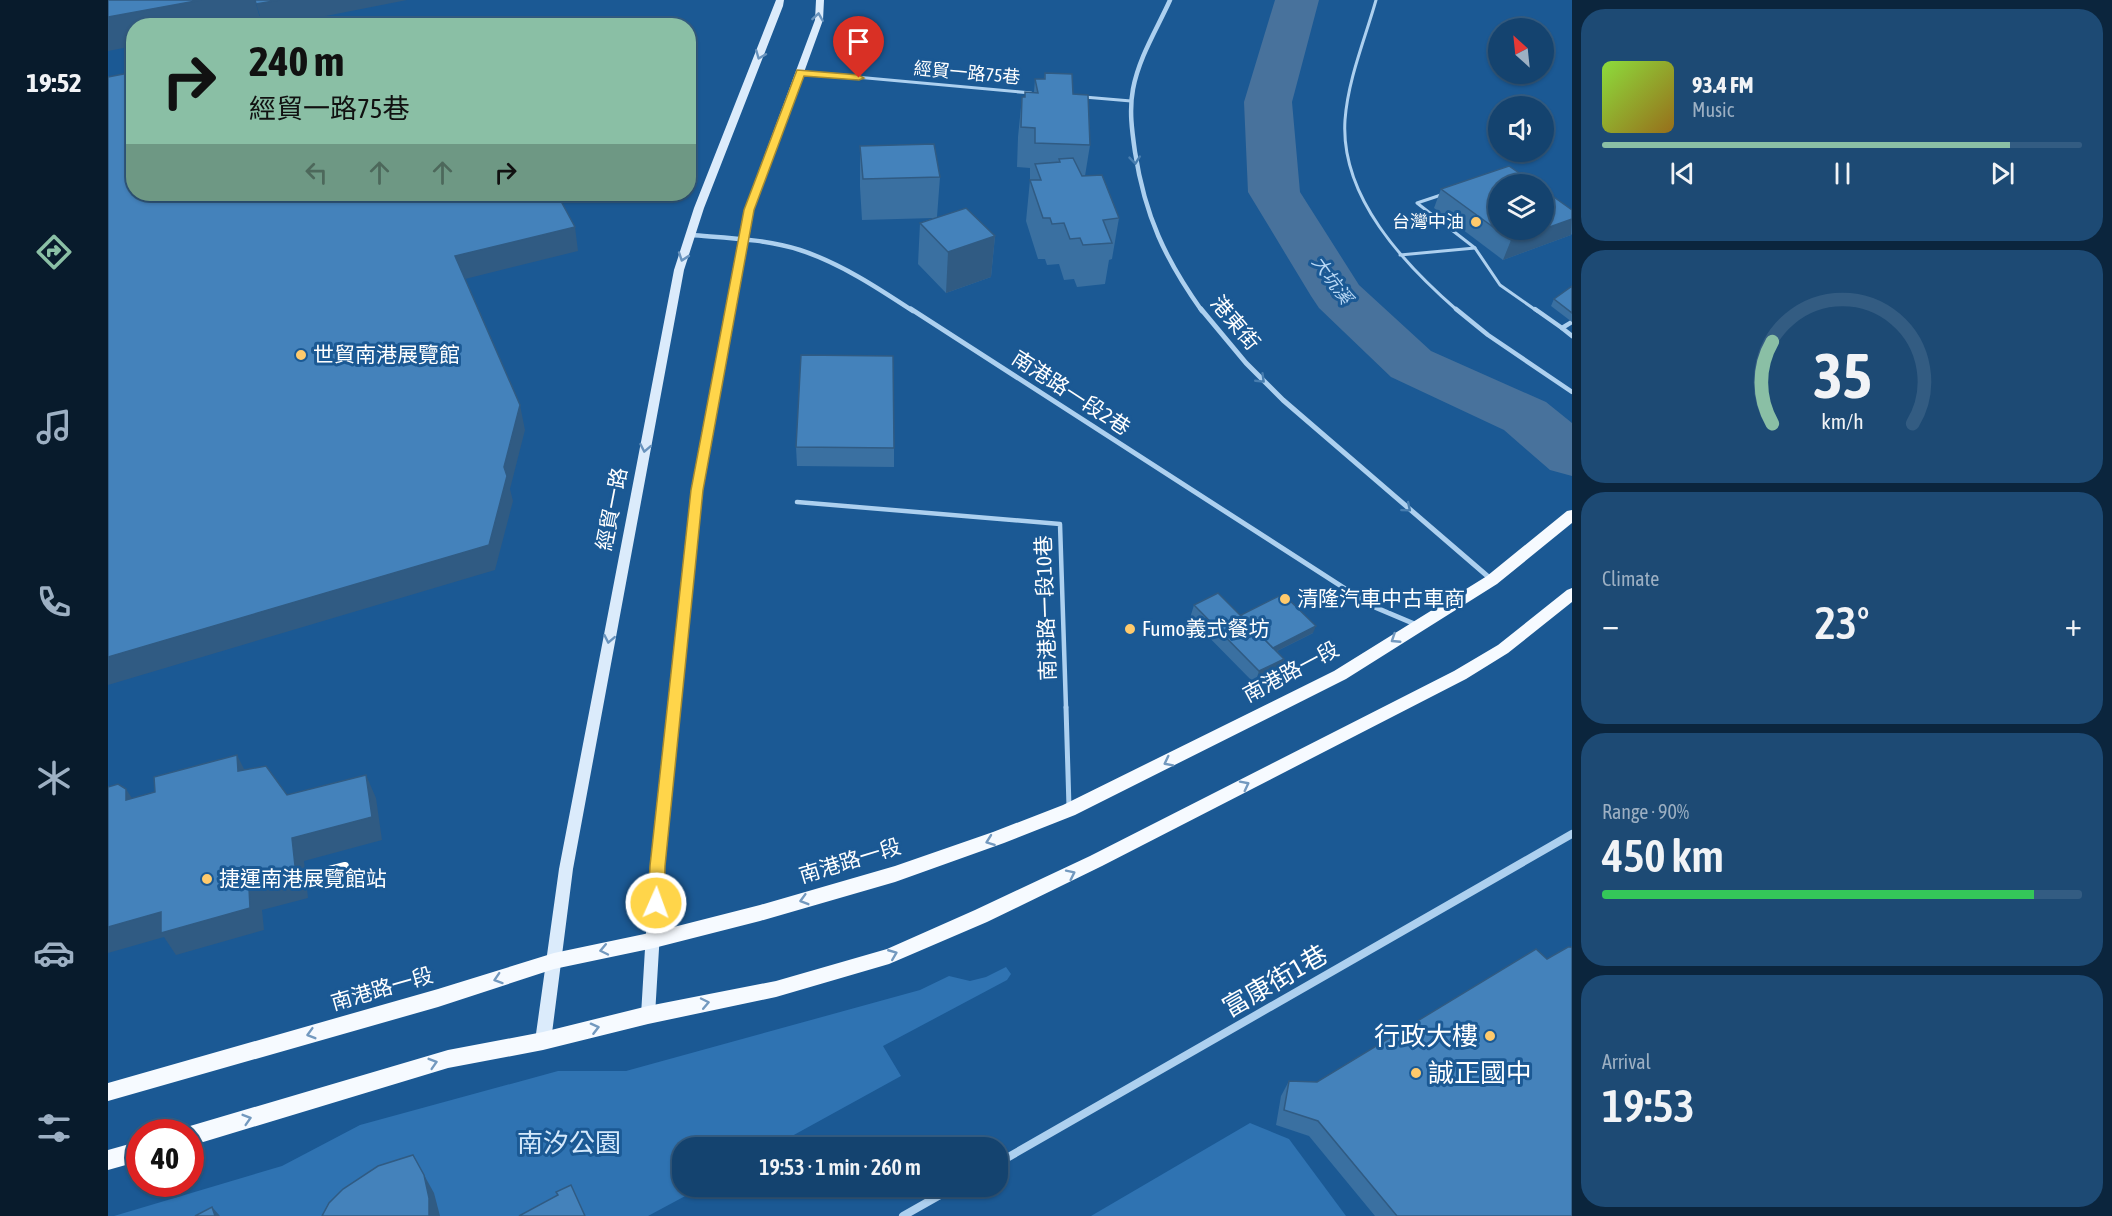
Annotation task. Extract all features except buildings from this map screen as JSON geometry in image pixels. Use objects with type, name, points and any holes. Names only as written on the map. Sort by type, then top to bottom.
[{"type":"main road","name":"南港路一段","points":[[108,1092],[438,998],[554,961],[654,940],[759,913],[895,874],[998,838],[1069,810],[1340,675],[1492,579],[1572,515]]},
{"type":"main road","points":[[204,1132],[448,1059],[543,1041],[648,1015],[776,989],[889,956],[981,916],[1096,861],[1460,675],[1503,649],[1572,594]]},
{"type":"main road","points":[[108,1161],[126,1155]]},
{"type":"street","name":"經貿一路","points":[[543,1041],[566,869],[676,282],[699,208],[780,0]]},
{"type":"street","points":[[648,1015],[657,866],[697,490],[749,210],[819,20],[820,0]]},
{"type":"street","name":"港東街","points":[[1170,0],[1141,66],[1131,101],[1134,163],[1143,203],[1161,247],[1181,282],[1213,326],[1257,375],[1314,428],[1492,579]]},
{"type":"street","name":"南港路一段2巷","points":[[691,236],[745,238],[800,250],[865,280],[1372,606],[1417,625]]},
{"type":"street","name":"富康街1巷","points":[[1008,1157],[1572,834]]},
{"type":"street","points":[[903,1216],[937,1197]]},
{"type":"lane","points":[[1376,0],[1347,103],[1345,139],[1353,174],[1363,198],[1400,255],[1431,289],[1469,322],[1572,392]]},
{"type":"lane","name":"經貿一路75巷","points":[[801,72],[1036,93]]},
{"type":"lane","points":[[1084,97],[1131,101]]},
{"type":"lane","points":[[1447,193],[1417,203],[1475,248],[1500,285],[1572,336]]},
{"type":"lane","points":[[1400,255],[1475,248]]},
{"type":"lane","points":[[1562,328],[1572,322]]},
{"type":"lane","name":"南港路一段10巷","points":[[796,502],[1060,524],[1069,810]]},
{"type":"green space","name":"南汐公園","points":[[1006,967],[1011,974],[1007,980],[883,1046],[901,1076],[790,1137],[672,1137],[672,1197],[683,1197],[648,1216],[114,1216],[178,1197],[204,1197],[204,1189],[282,1166],[360,1125],[558,1071],[626,1071],[920,990],[949,976],[970,981],[986,977]]},
{"type":"green space","points":[[1250,1123],[1289,1139],[1346,1216],[1091,1216]]},
{"type":"waterway","name":"大坑溪","points":[[1297,0],[1268,102],[1274,192],[1339,296],[1411,364],[1525,416],[1572,455]]},
{"type":"railway","points":[[290,880],[345,866]]},
{"type":"place","name":"台灣中油","points":[[1476,222]]},
{"type":"place","name":"世貿南港展覽館","points":[[301,355]]},
{"type":"place","name":"清隆汽車中古車商","points":[[1285,599]]},
{"type":"place","name":"Fumo義式餐坊","points":[[1130,629]]},
{"type":"place","name":"捷運南港展覽館站","points":[[207,879]]},
{"type":"place","name":"行政大樓","points":[[1490,1036]]},
{"type":"place","name":"誠正國中","points":[[1416,1073]]},
{"type":"route","points":[[656,903],[657,866],[697,490],[749,210],[801,72],[859,78]]}]
